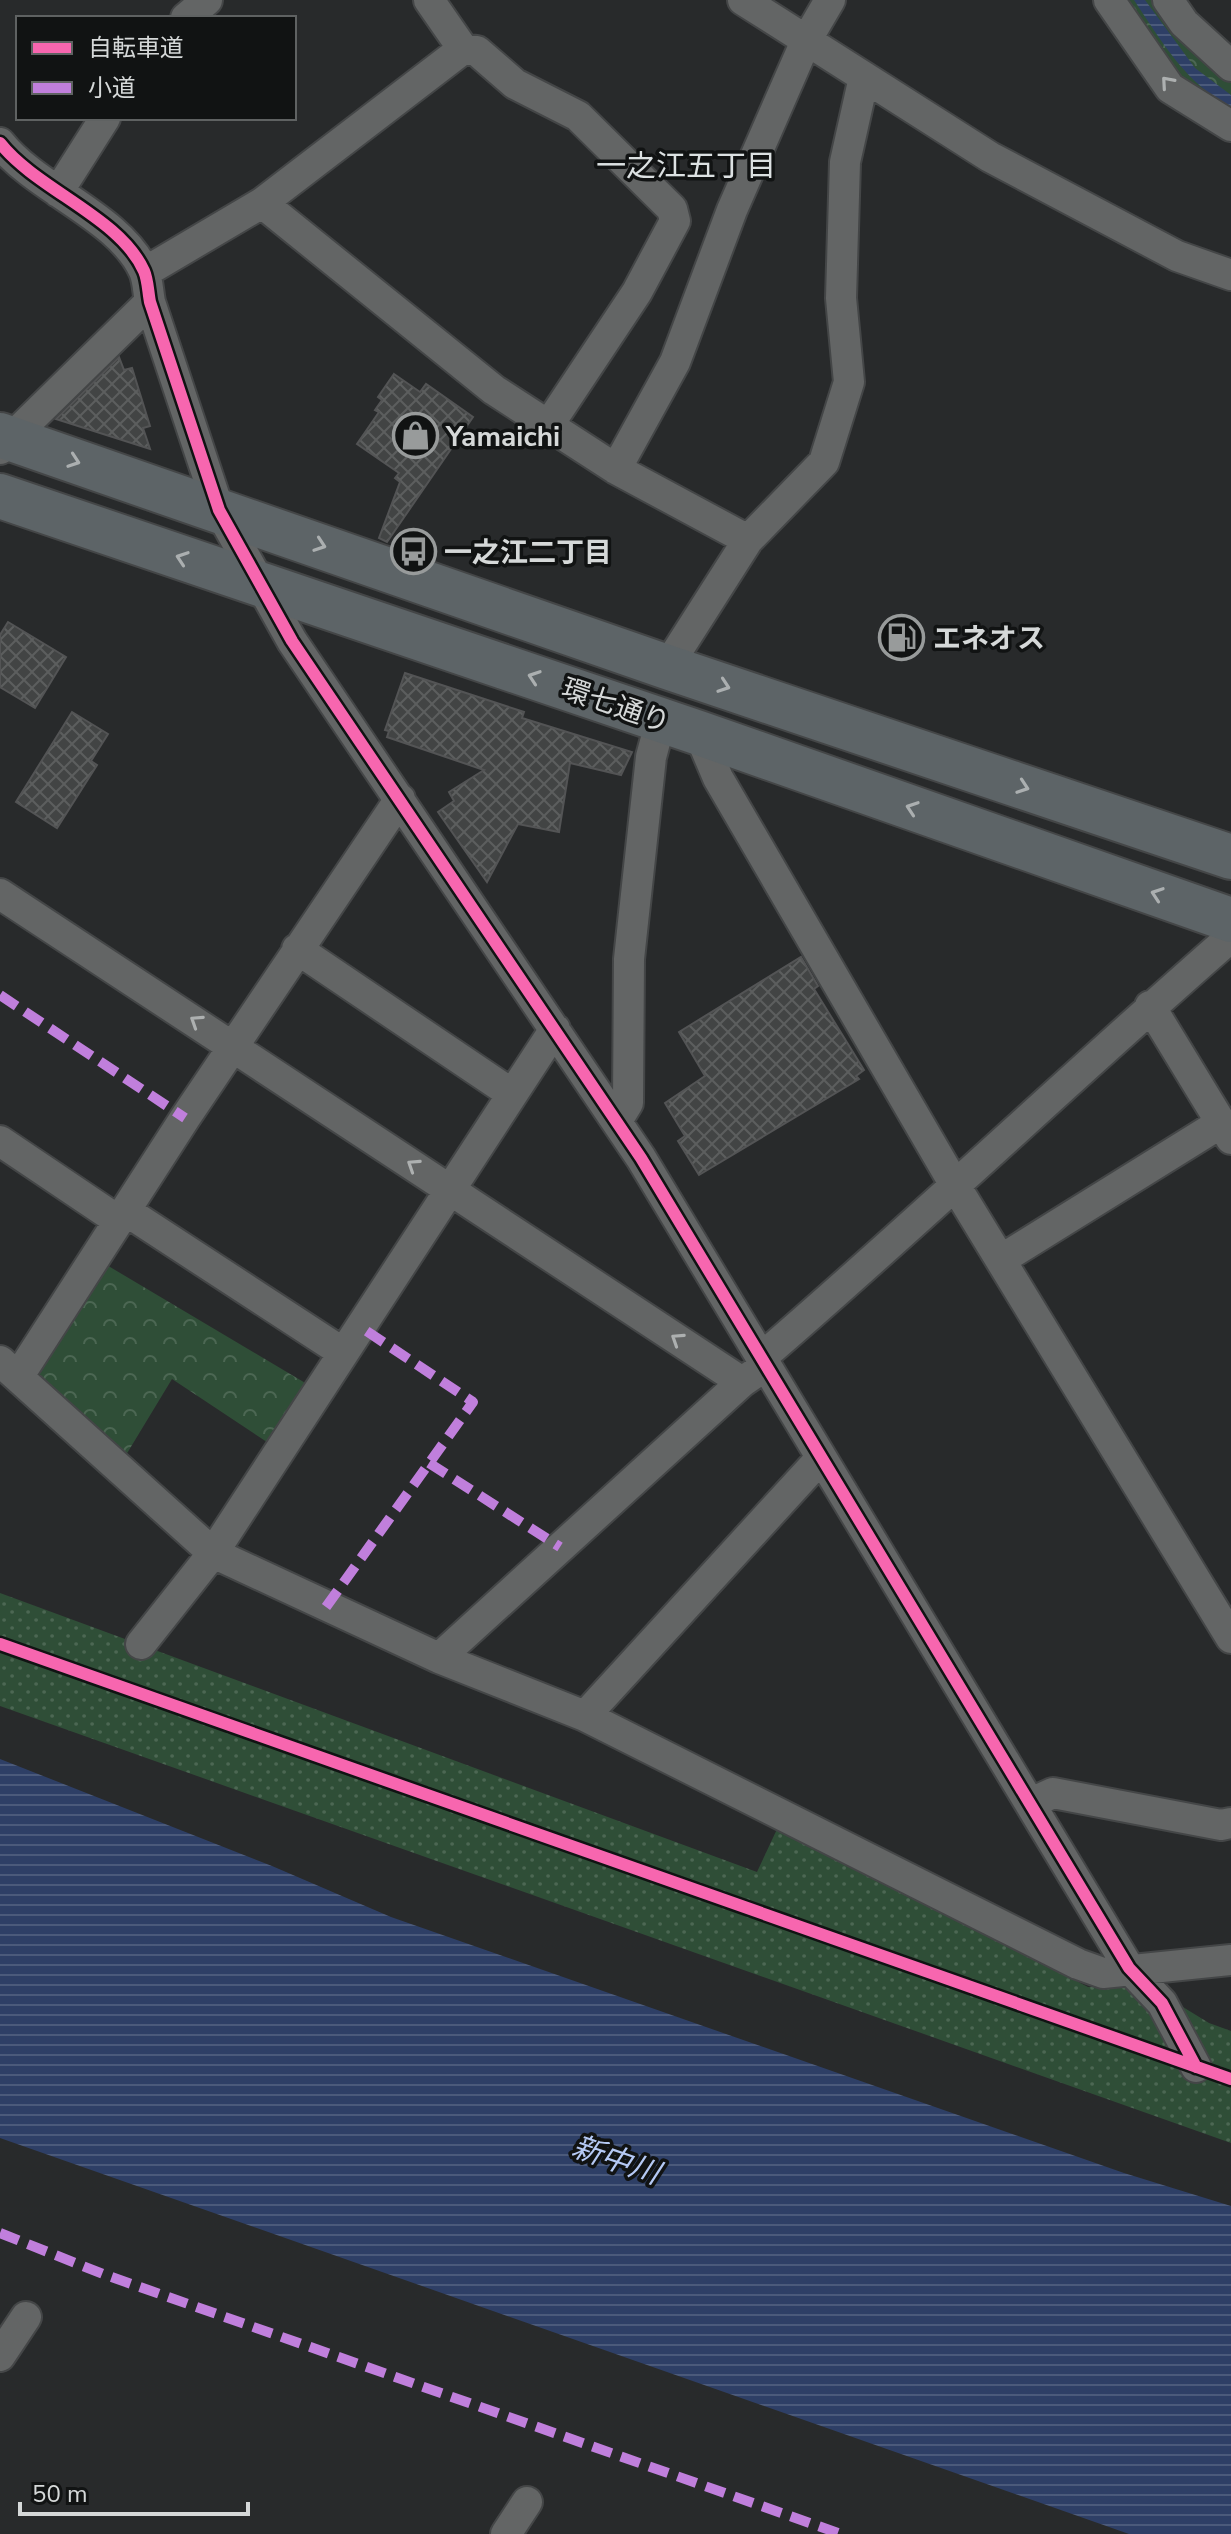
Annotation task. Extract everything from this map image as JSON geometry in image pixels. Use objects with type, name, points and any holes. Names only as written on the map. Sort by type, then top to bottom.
[{"type":"main road","name":"環七通り","points":[[3,441],[219,510],[667,667],[1231,857]]},
{"type":"main road","name":"環七通り","points":[[0,496],[680,726],[1231,920]]},
{"type":"street","points":[[188,16],[207,0]]},
{"type":"street","points":[[429,0],[463,49]]},
{"type":"street","points":[[743,0],[990,157],[1177,256],[1231,275]]},
{"type":"street","points":[[616,469],[675,362],[732,210],[806,41],[830,0]]},
{"type":"street","points":[[1109,0],[1170,88],[1231,126]]},
{"type":"street","points":[[1168,0],[1184,23],[1231,66]]},
{"type":"street","points":[[145,272],[262,203],[463,49],[477,51],[515,84],[578,116],[672,209],[675,221],[637,292],[548,426]]},
{"type":"street","points":[[667,667],[748,540],[824,462],[849,382],[841,298],[845,162],[864,77]]},
{"type":"street","points":[[58,192],[104,120]]},
{"type":"street","points":[[0,143],[16,163],[128,248],[145,272],[150,302],[219,510],[258,583],[292,641],[617,1121],[756,1368],[821,1458],[1129,1968],[1162,2003],[1196,2067]]},
{"type":"street","points":[[262,203],[494,390],[616,469],[748,540]]},
{"type":"street","points":[[3,441],[150,302]]},
{"type":"street","points":[[617,1121],[628,1103],[629,959],[651,757],[680,726],[718,778],[956,1187],[1231,1638]]},
{"type":"street","points":[[400,799],[297,949],[123,1216],[9,1369],[213,1553],[439,1658],[585,1716],[1078,1964],[1103,1973],[1231,1960]]},
{"type":"street","points":[[0,894],[449,1189],[756,1368]]},
{"type":"street","points":[[439,1658],[1150,1006],[1231,937]]},
{"type":"street","points":[[297,949],[512,1094]]},
{"type":"street","points":[[1002,1259],[1226,1131],[1150,1006]]},
{"type":"street","points":[[141,1644],[213,1553],[555,1029]]},
{"type":"street","points":[[0,1141],[342,1352]]},
{"type":"street","points":[[585,1716],[821,1458]]},
{"type":"street","points":[[1031,1803],[1053,1793],[1221,1825],[1231,1823]]},
{"type":"street","points":[[0,2356],[26,2317]]},
{"type":"street","points":[[506,2534],[527,2502]]},
{"type":"green space","points":[[1104,0],[1158,0],[1207,62],[1231,81],[1231,132]]},
{"type":"green space","points":[[105,1264],[312,1387],[273,1446],[172,1379],[126,1455],[32,1374]]},
{"type":"green space","points":[[0,1593],[757,1872],[778,1827],[1088,1987],[1147,1985],[1209,2023],[1231,2031],[1231,2143],[0,1706]]},
{"type":"water","points":[[1134,0],[1145,0],[1195,68],[1231,95],[1231,106],[1188,74]]},
{"type":"water","name":"新中川","points":[[0,1759],[272,1866],[391,1917],[1124,2173],[1231,2206],[1231,2534],[1129,2534],[0,2138]]},
{"type":"building","points":[[119,357],[124,370],[132,368],[150,426],[143,428],[150,449],[56,419]]},
{"type":"building","points":[[394,374],[420,392],[426,384],[473,417],[387,542],[379,538],[400,482],[395,478],[399,473],[357,444],[379,412],[375,410],[382,400],[378,397]]},
{"type":"building","points":[[8,622],[66,657],[35,708],[0,687],[0,635]]},
{"type":"building","points":[[405,673],[524,712],[522,718],[632,752],[621,775],[570,763],[559,832],[518,824],[487,882],[438,812],[454,801],[449,792],[484,770],[387,737],[389,731],[385,730]]},
{"type":"building","points":[[72,712],[108,734],[91,761],[97,765],[57,828],[16,802]]},
{"type":"building","points":[[801,957],[818,986],[814,989],[864,1070],[856,1076],[859,1079],[699,1175],[678,1141],[685,1136],[665,1103],[705,1076],[679,1032]]},
{"type":"marked path","points":[[0,995],[185,1118]]},
{"type":"marked path","points":[[326,1607],[473,1402],[359,1326]]},
{"type":"marked path","points":[[429,1463],[560,1547]]},
{"type":"marked path","points":[[0,2233],[103,2274],[841,2534]]},
{"type":"cycle path","points":[[0,143],[35,175],[98,219],[132,252],[145,275],[150,302],[219,510],[292,641],[641,1158],[1129,1968],[1162,2003],[1196,2067]]},
{"type":"cycle path","points":[[0,1644],[1231,2079]]},
{"type":"place","name":"Yamaichi","points":[[415,436]]},
{"type":"place","name":"一之江二丁目","points":[[413,552]]},
{"type":"place","name":"エネオス","points":[[902,638]]},
{"type":"district","name":"一之江五丁目","points":[[686,166]]}]
